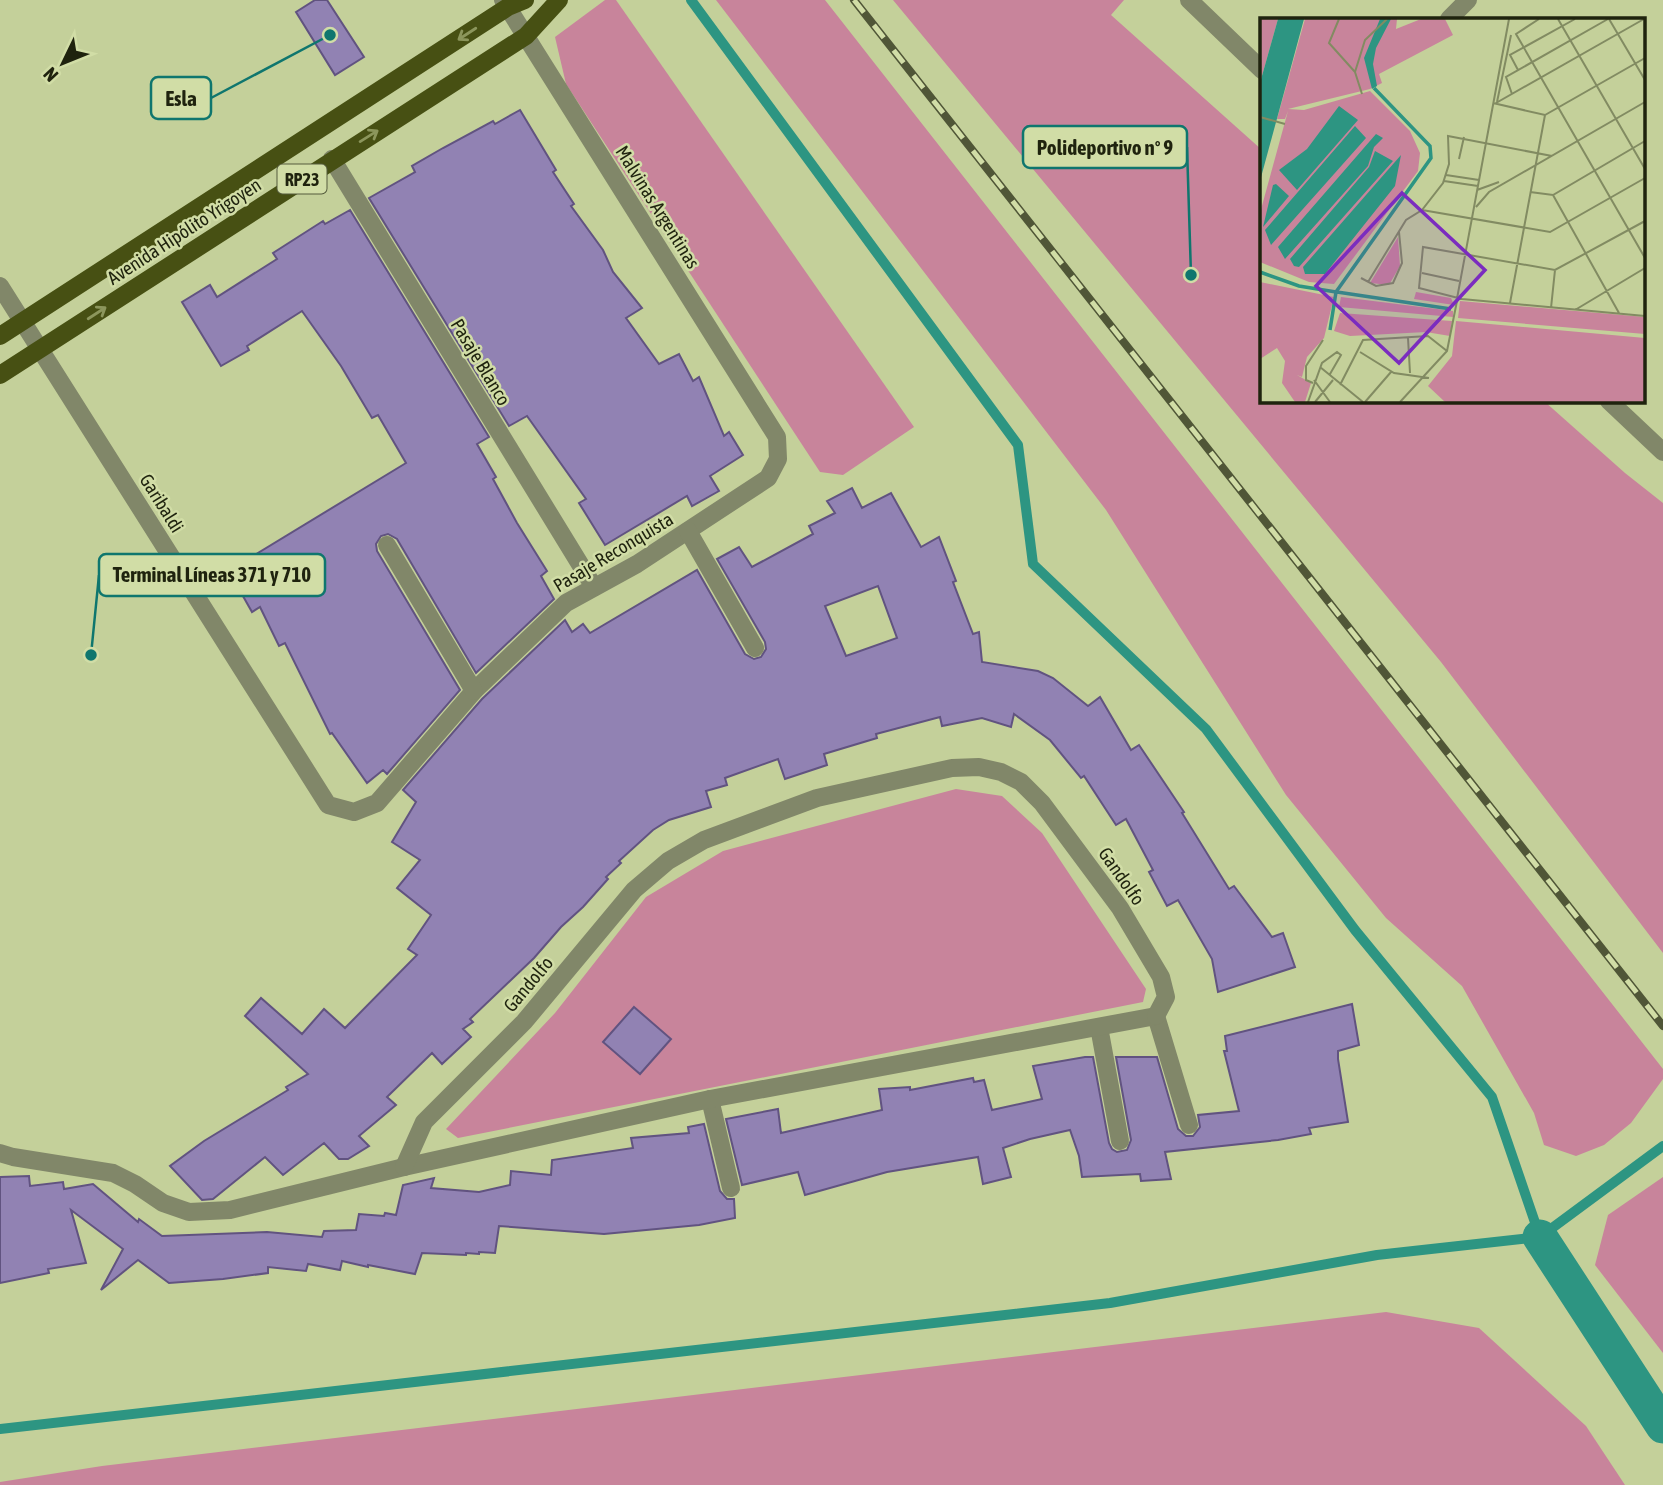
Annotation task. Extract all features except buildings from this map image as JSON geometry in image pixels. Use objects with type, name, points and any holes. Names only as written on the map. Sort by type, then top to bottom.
[{"type":"main road","name":"Avenida Hipólito Yrigoyen","points":[[0,336],[506,4],[525,0]]},
{"type":"main road","name":"Avenida Hipólito Yrigoyen","points":[[0,375],[526,36],[559,0]]},
{"type":"street","points":[[1189,0],[1260,68]]},
{"type":"street","points":[[1449,18],[1468,0]]},
{"type":"street","name":"Malvinas Argentinas","points":[[506,4],[777,437]]},
{"type":"street","name":"Pasaje Blanco","points":[[332,159],[594,587]]},
{"type":"street","name":"Garibaldi","points":[[0,286],[328,805],[354,812],[377,803]]},
{"type":"street","points":[[1610,402],[1663,452]]},
{"type":"street","name":"Pasaje Reconquista","points":[[377,803],[474,691],[566,603],[637,564],[768,478],[778,459],[777,437]]},
{"type":"street","points":[[688,531],[755,648]]},
{"type":"street","points":[[387,545],[474,691]]},
{"type":"street","name":"Gandolfo","points":[[404,1167],[424,1122],[524,1022],[634,890],[668,861],[704,840],[817,798],[952,768],[979,767],[1001,772],[1021,782],[1042,803],[1120,908],[1161,977],[1166,997],[1156,1016]]},
{"type":"street","points":[[0,1153],[113,1173],[163,1203],[189,1212],[230,1210],[404,1167],[710,1099],[1156,1016],[1189,1125]]},
{"type":"street","points":[[1100,1027],[1120,1141]]},
{"type":"street","points":[[710,1099],[731,1188]]},
{"type":"shaded area","points":[[605,0],[616,0],[914,427],[843,475],[820,472],[566,84],[555,37]]},
{"type":"shaded area","points":[[716,0],[825,0],[1663,1069],[1663,1079],[1631,1123],[1604,1145],[1576,1156],[1544,1145],[1534,1113],[1462,986],[1386,918],[1286,795],[1106,510]]},
{"type":"shaded area","points":[[893,0],[1124,0],[1111,15],[1260,148],[1260,402],[1545,402],[1663,503],[1663,953],[1441,662]]},
{"type":"shaded area","points":[[956,789],[1002,796],[1042,833],[1146,989],[1143,1002],[458,1138],[446,1129],[555,1013],[646,897],[723,851]]},
{"type":"shaded area","points":[[1663,1177],[1663,1353],[1595,1265],[1608,1215]]},
{"type":"shaded area","points":[[1386,1312],[1479,1328],[1586,1426],[1625,1485],[0,1485],[0,1482],[102,1466]]},
{"type":"waterway","points":[[691,0],[1018,445],[1033,564],[1206,729],[1355,930],[1492,1097],[1540,1237]]},
{"type":"waterway","points":[[0,1429],[1110,1303],[1377,1255],[1540,1237],[1663,1146]]},
{"type":"waterway","points":[[1540,1237],[1663,1426]]},
{"type":"railway","points":[[854,0],[1663,1026]]},
{"type":"place","name":"Esla","points":[[330,35]]},
{"type":"place","name":"Polideportivo n° 9","points":[[1191,275]]},
{"type":"place","name":"Terminal Líneas 371 y 710","points":[[91,655]]}]
